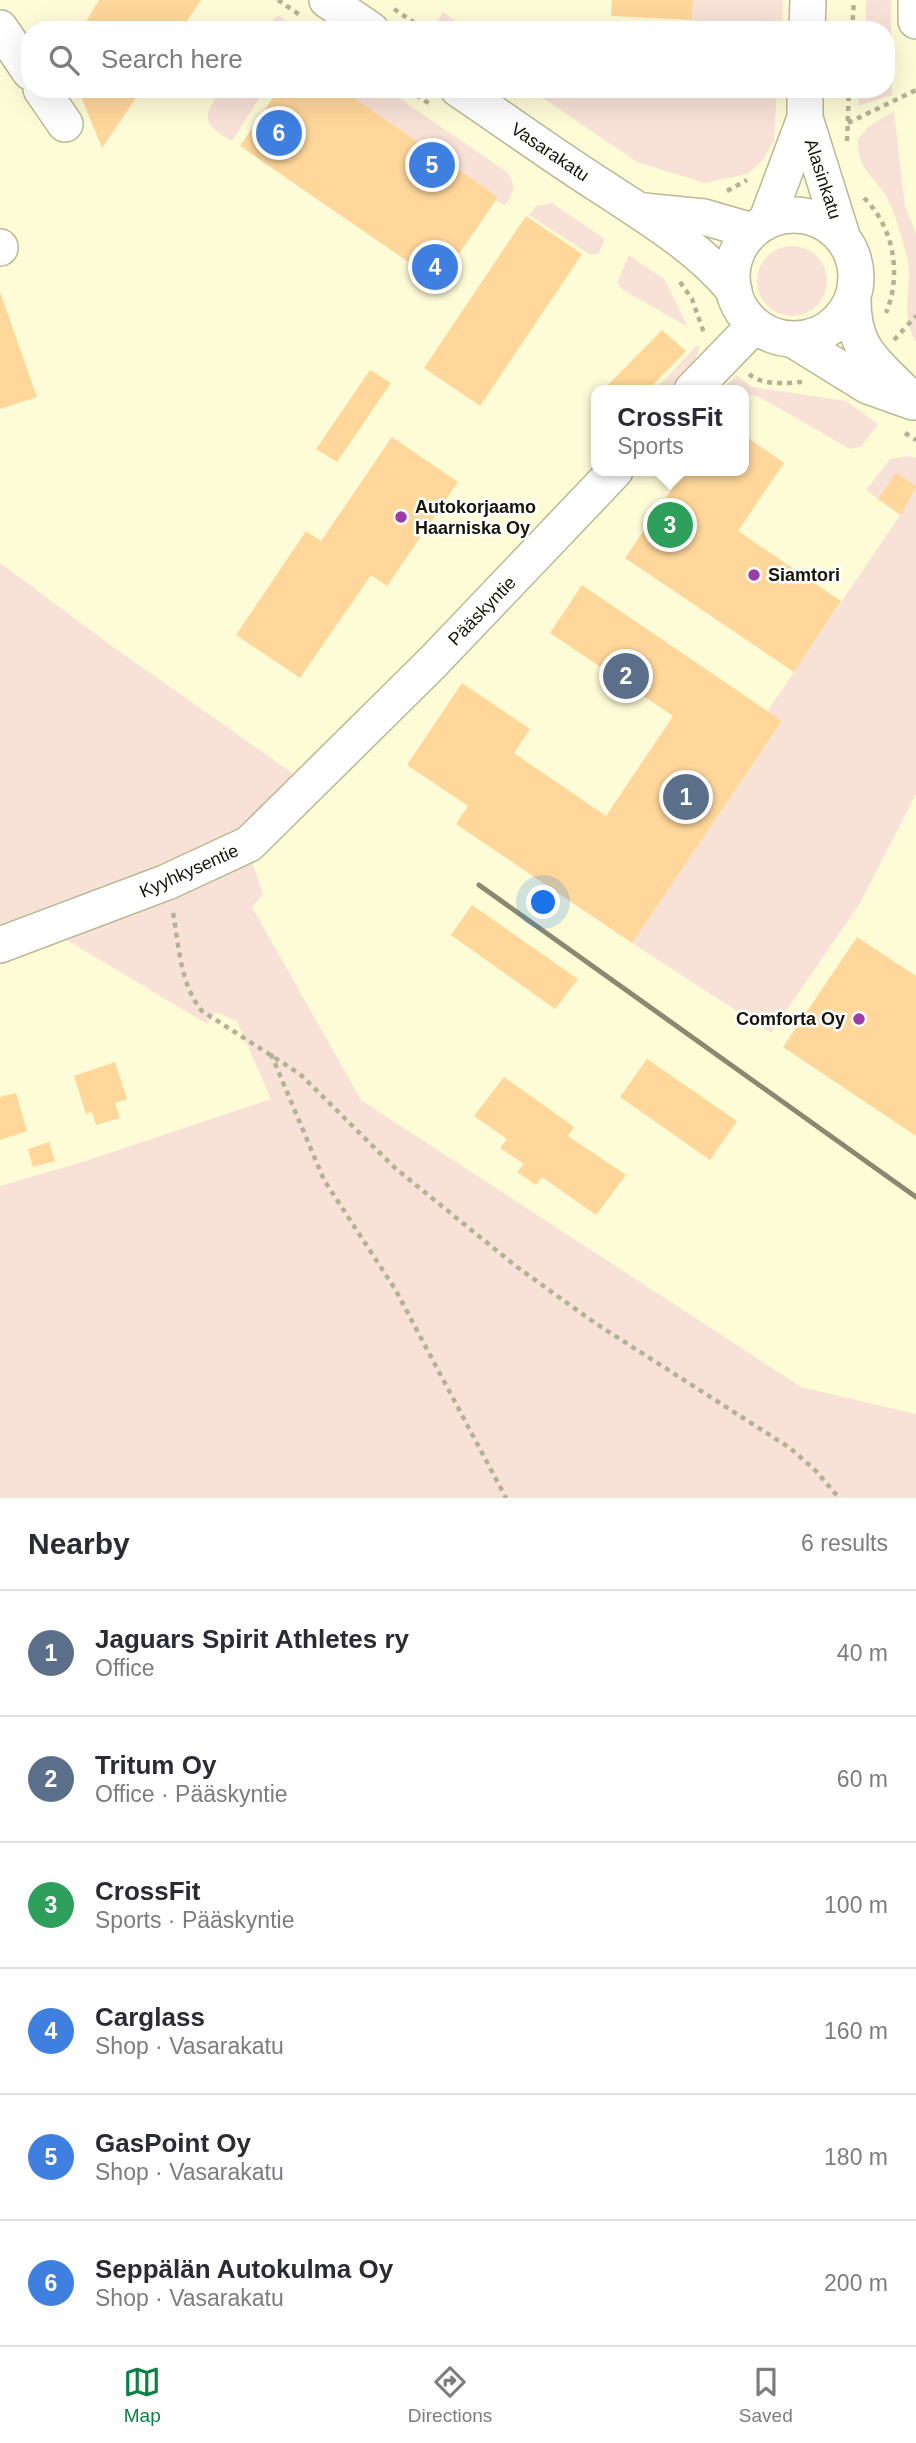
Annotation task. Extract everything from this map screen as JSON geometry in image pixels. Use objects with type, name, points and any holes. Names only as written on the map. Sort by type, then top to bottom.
[{"type":"street","points":[[327,0],[380,18]]},
{"type":"street","points":[[807,21],[808,0]]},
{"type":"street","points":[[916,0],[916,21]]},
{"type":"street","points":[[0,28],[21,59]]},
{"type":"street","points":[[47,98],[65,124]]},
{"type":"street","name":"Vasarakatu","points":[[471,98],[605,189],[643,211],[711,263],[734,290]]},
{"type":"street","name":"Alasinkatu","points":[[759,227],[805,104]]},
{"type":"street","name":"Alasinkatu","points":[[805,104],[843,239]]},
{"type":"street","name":"Vasarakatu","points":[[643,211],[704,217],[759,227]]},
{"type":"street","points":[[808,216],[821,221],[843,239],[855,267],[852,322],[856,336],[865,351],[915,403],[868,386],[792,339],[772,335],[745,315],[734,290],[732,274],[735,258],[759,227],[779,217],[808,216]]},
{"type":"street","points":[[792,339],[822,332],[836,323],[853,297]]},
{"type":"street","points":[[697,385],[755,325]]},
{"type":"street","name":"Pääskyntie","points":[[347,748],[610,476]]},
{"type":"street","name":"Kyyhkysentie","points":[[0,945],[167,882],[249,844],[347,748]]},
{"type":"path","points":[[853,21],[854,0]]},
{"type":"path","points":[[848,123],[916,90]]},
{"type":"path","points":[[894,341],[916,316]]},
{"type":"path","points":[[167,882],[185,980],[192,999],[202,1011],[300,1074],[394,1168],[517,1267],[595,1322],[790,1448],[817,1471],[839,1498]]},
{"type":"path","points":[[271,1053],[324,1180],[395,1289],[506,1498]]},
{"type":"shaded area","points":[[693,0],[783,0],[782,21],[692,21]]},
{"type":"shaded area","points":[[866,0],[891,0],[891,21],[866,21]]},
{"type":"shaded area","points":[[443,12],[456,21],[437,21]]},
{"type":"shaded area","points":[[278,15],[286,21],[272,21]]},
{"type":"shaded area","points":[[216,98],[259,98],[232,141],[210,124],[208,113]]},
{"type":"shaded area","points":[[354,98],[399,98],[508,173],[513,186],[512,193],[505,205],[496,201],[498,197]]},
{"type":"shaded area","points":[[543,98],[776,98],[774,141],[763,160],[747,174],[705,183],[637,162]]},
{"type":"shaded area","points":[[859,98],[883,98],[858,106]]},
{"type":"shaded area","points":[[894,111],[905,207],[916,233],[916,342],[908,320],[907,257],[889,201],[866,170],[860,157],[858,139],[868,127]]},
{"type":"shaded area","points":[[552,203],[605,239],[598,254],[589,254],[529,215],[536,206]]},
{"type":"shaded area","points":[[792,246],[811,252],[821,262],[827,281],[821,300],[811,310],[792,316],[773,310],[763,300],[757,281],[763,262],[773,252]]},
{"type":"shaded area","points":[[629,255],[665,280],[688,327],[623,290],[617,283]]},
{"type":"shaded area","points":[[697,345],[700,347],[696,358],[672,385],[660,385]]},
{"type":"shaded area","points":[[736,375],[752,387],[846,401],[878,424],[861,447],[850,449],[761,398],[749,394],[749,385],[726,385]]},
{"type":"shaded area","points":[[908,456],[916,458],[916,794],[860,903],[771,1033],[632,943],[782,722],[767,712],[900,515],[866,490],[890,459]]},
{"type":"shaded area","points":[[0,563],[109,644],[298,777],[240,826],[263,894],[252,907],[361,1100],[801,1387],[916,1414],[916,1498],[0,1498],[0,1186],[86,1161],[271,1099],[237,1021],[215,1012],[207,1024],[30,918],[0,927]]},
{"type":"building","points":[[99,0],[201,0],[187,21],[86,21]]},
{"type":"building","points":[[612,0],[693,0],[692,20],[611,16]]},
{"type":"building","points":[[82,98],[136,98],[102,148]]},
{"type":"building","points":[[273,98],[354,98],[498,197],[439,283],[240,146]]},
{"type":"building","points":[[526,216],[582,254],[480,406],[424,368]]},
{"type":"building","points":[[0,292],[37,397],[0,409]]},
{"type":"building","points":[[662,330],[686,351],[653,385],[608,385]]},
{"type":"building","points":[[370,370],[391,383],[337,462],[316,449]]},
{"type":"building","points":[[392,437],[458,482],[387,586],[371,575],[300,678],[236,635],[306,531],[321,541]]},
{"type":"building","points":[[749,438],[784,463],[738,531],[841,601],[794,672],[625,558],[681,476],[749,476]]},
{"type":"building","points":[[896,473],[916,486],[901,515],[878,499]]},
{"type":"building","points":[[582,585],[782,721],[632,943],[456,824],[468,806],[407,765],[462,683],[530,729],[514,753],[606,816],[673,716],[550,633]]},
{"type":"building","points":[[472,905],[578,979],[555,1009],[451,935]]},
{"type":"building","name":"Comforta Oy","points":[[857,937],[916,976],[916,1136],[783,1047]]},
{"type":"building","points":[[647,1059],[737,1121],[710,1160],[620,1097]]},
{"type":"building","points":[[115,1062],[127,1099],[115,1103],[120,1118],[96,1125],[92,1112],[86,1114],[74,1076]]},
{"type":"building","points":[[504,1077],[574,1127],[568,1136],[626,1175],[596,1215],[542,1177],[536,1185],[517,1172],[524,1164],[500,1148],[507,1139],[474,1116]]},
{"type":"building","points":[[16,1093],[27,1131],[0,1140],[0,1097]]},
{"type":"building","points":[[49,1142],[55,1161],[33,1167],[28,1149]]},
{"type":"railway","points":[[479,885],[916,1197]]},
{"type":"place","name":"Seppälän Autokulma Oy","points":[[279,133]]},
{"type":"place","name":"GasPoint Oy","points":[[432,165]]},
{"type":"place","name":"Carglass","points":[[435,267]]},
{"type":"place","name":"Autokorjaamo Haarniska Oy","points":[[401,517]]},
{"type":"place","name":"CrossFit","points":[[670,525]]},
{"type":"place","name":"Siamtori","points":[[754,575]]},
{"type":"place","name":"Tritum Oy","points":[[626,676]]},
{"type":"place","name":"Jaguars Spirit Athletes ry","points":[[686,797]]},
{"type":"place","name":"Comforta Oy","points":[[859,1019]]}]
